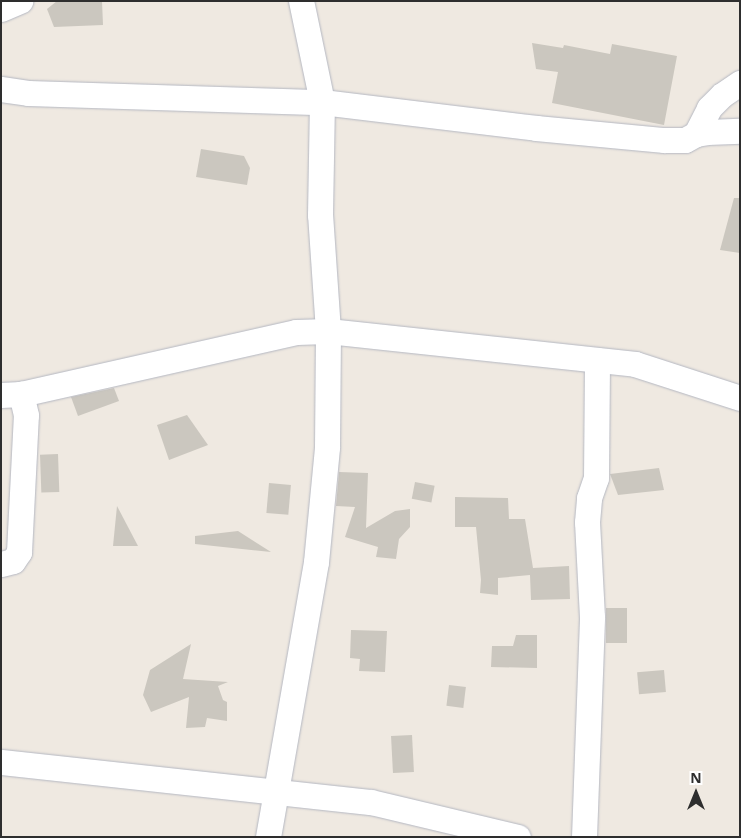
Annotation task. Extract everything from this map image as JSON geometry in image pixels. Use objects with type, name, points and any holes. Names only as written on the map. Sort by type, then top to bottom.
[{"type":"street","points":[[1,9],[20,1]]},
{"type":"street","points":[[268,837],[278,792],[316,562],[327,447],[328,331],[320,215],[322,102],[301,1]]},
{"type":"street","points":[[696,134],[709,108],[722,95],[740,83]]},
{"type":"street","points":[[1,88],[28,93],[322,102],[536,128],[664,140],[685,140],[696,134],[740,131]]},
{"type":"street","points":[[1,564],[12,561],[18,552],[26,414],[11,395],[296,332],[328,331],[635,364],[740,398]]},
{"type":"street","points":[[584,837],[592,617],[587,522],[589,498],[596,478],[597,360]]},
{"type":"street","points":[[2,768],[371,802],[518,837]]},
{"type":"building","points":[[57,1],[102,1],[103,25],[54,27],[47,9]]},
{"type":"building","points":[[532,43],[563,48],[564,45],[610,54],[612,44],[677,56],[664,125],[552,103],[558,72],[536,69]]},
{"type":"building","points":[[201,149],[244,156],[250,168],[247,185],[196,177]]},
{"type":"building","points":[[734,198],[740,198],[740,253],[720,250]]},
{"type":"building","points":[[114,388],[119,401],[78,416],[71,397]]},
{"type":"building","points":[[187,415],[208,445],[169,460],[157,425]]},
{"type":"building","points":[[58,454],[59,492],[41,493],[40,455]]},
{"type":"building","points":[[659,468],[664,490],[618,495],[610,474]]},
{"type":"building","points":[[339,472],[368,473],[366,528],[395,511],[410,509],[410,527],[399,539],[396,559],[376,557],[378,547],[345,537],[355,507],[336,506]]},
{"type":"building","points":[[415,482],[435,486],[431,503],[412,499]]},
{"type":"building","points":[[269,483],[291,485],[288,515],[266,513]]},
{"type":"building","points":[[455,497],[508,498],[509,519],[525,519],[533,568],[569,566],[570,599],[531,600],[530,575],[498,578],[498,595],[480,593],[481,580],[476,527],[455,527]]},
{"type":"building","points":[[117,506],[138,546],[113,546]]},
{"type":"building","points":[[238,531],[271,552],[195,544],[195,536]]},
{"type":"building","points":[[606,608],[627,608],[627,643],[606,643]]},
{"type":"building","points":[[351,630],[387,631],[385,672],[359,671],[360,659],[350,658]]},
{"type":"building","points":[[516,635],[537,635],[537,668],[491,667],[492,646],[513,646]]},
{"type":"building","points":[[191,644],[183,679],[228,682],[218,686],[223,700],[227,702],[227,721],[207,718],[205,727],[186,728],[189,697],[151,712],[143,695],[150,670]]},
{"type":"building","points":[[664,670],[666,692],[639,694],[637,672]]},
{"type":"building","points":[[449,685],[466,687],[463,708],[446,706]]},
{"type":"building","points":[[412,735],[414,772],[393,773],[391,736]]}]
